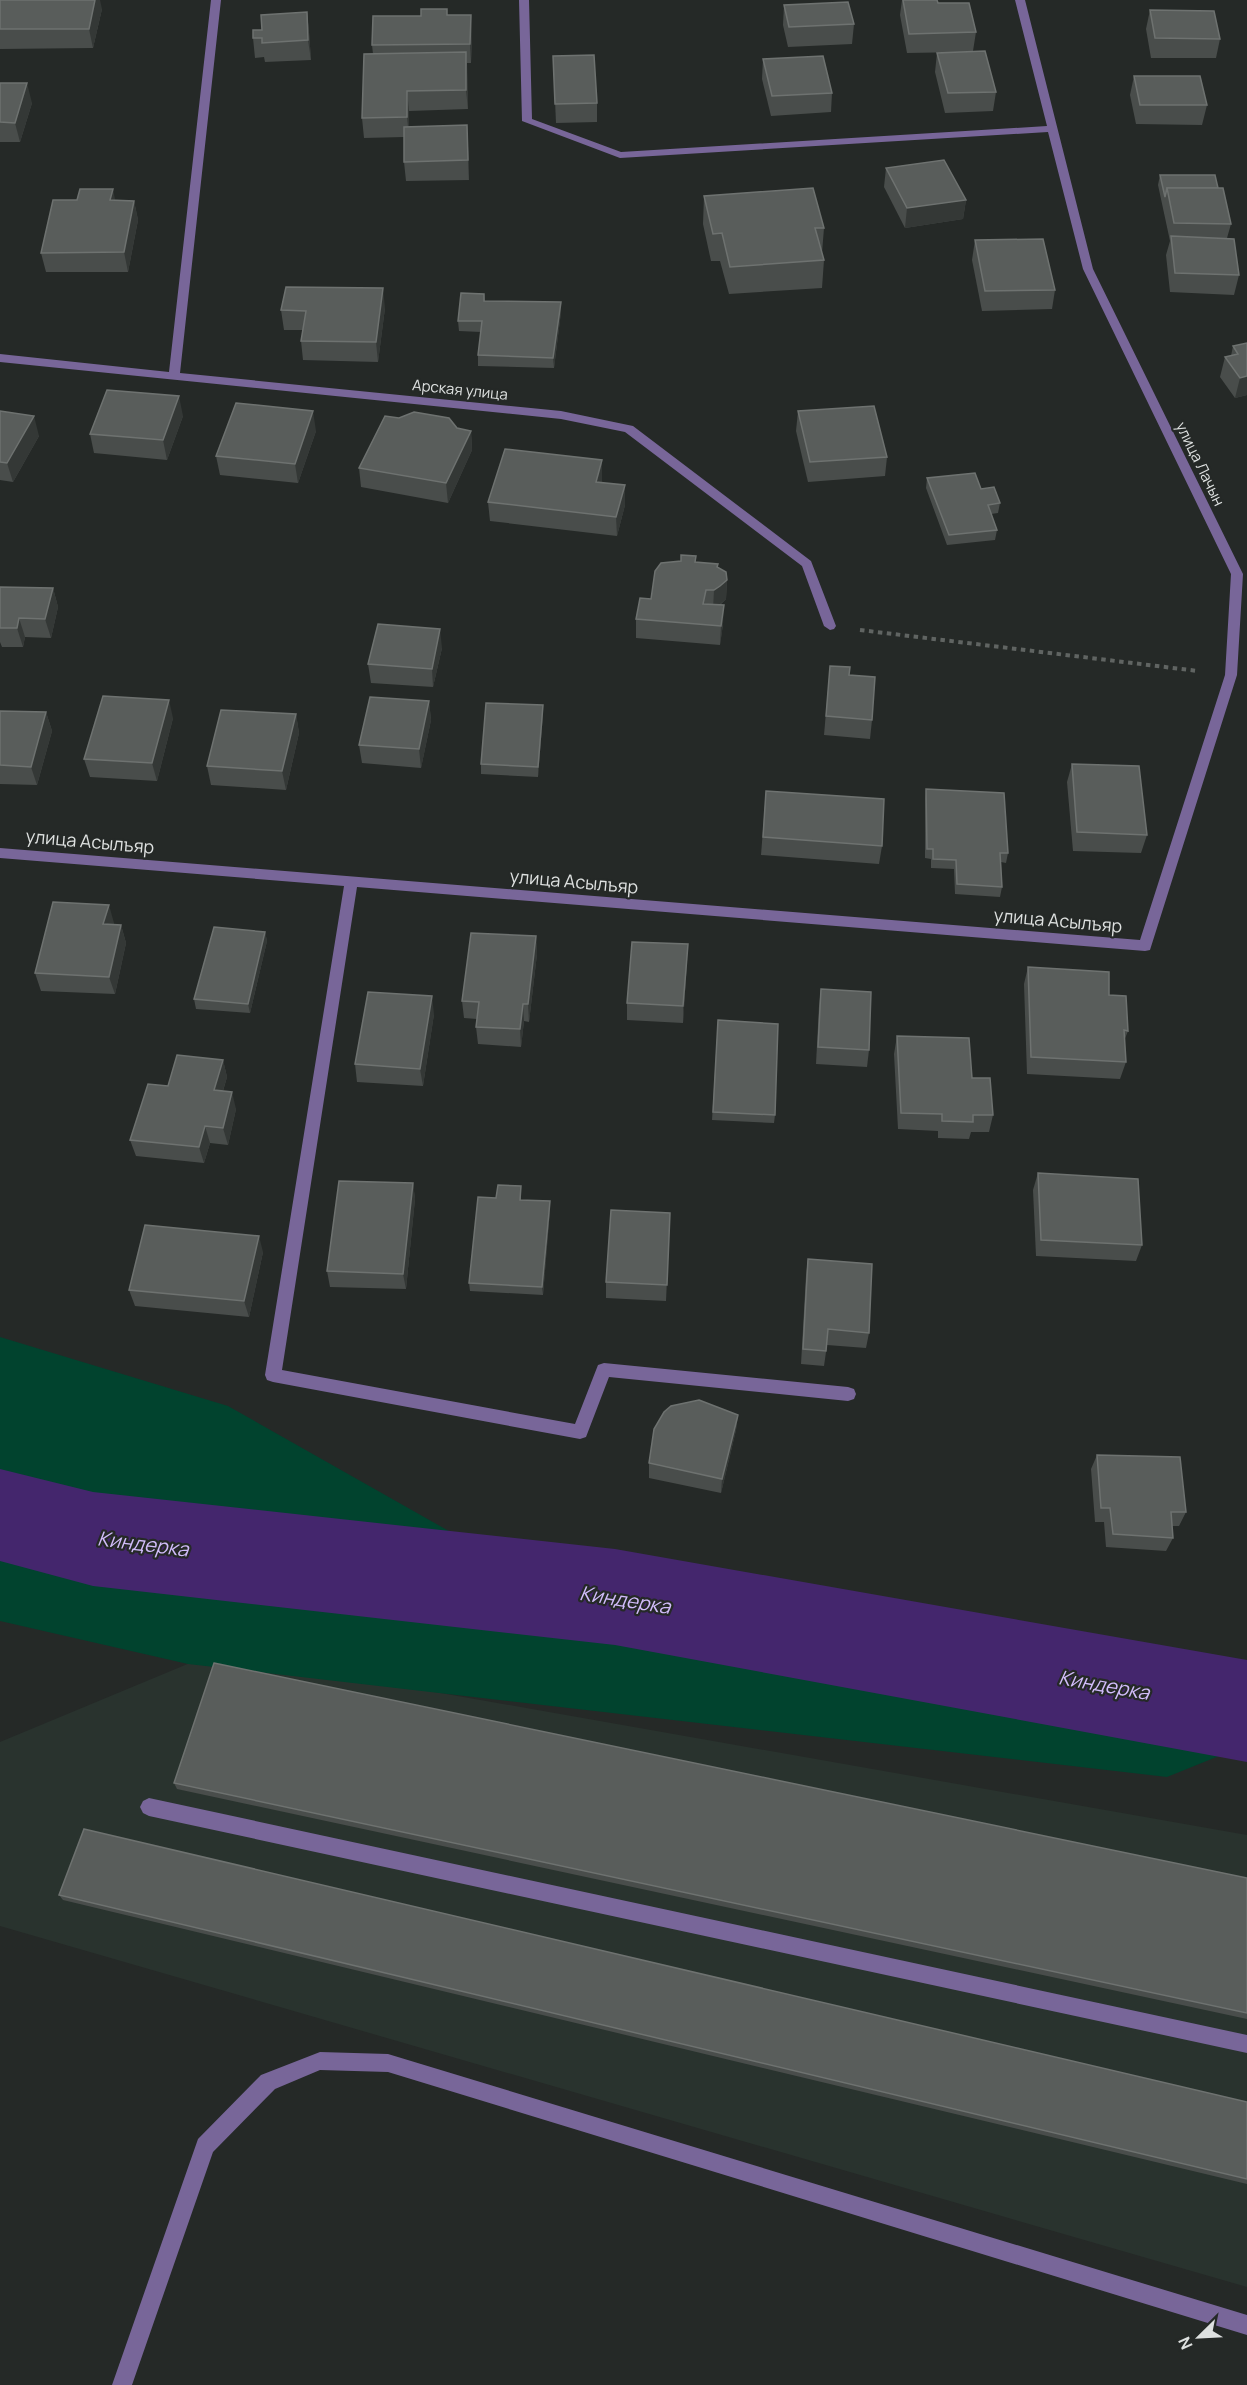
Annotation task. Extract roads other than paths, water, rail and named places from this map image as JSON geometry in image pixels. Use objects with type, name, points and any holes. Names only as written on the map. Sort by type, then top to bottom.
[{"type":"street","points":[[174,377],[216,0]]},
{"type":"street","points":[[524,0],[527,121],[620,154],[1054,129]]},
{"type":"street","name":"улица Лачын","points":[[1020,0],[1088,269],[1237,574],[1231,675],[1145,946]]},
{"type":"street","name":"Арская улица","points":[[0,358],[561,415],[629,429],[807,564],[830,626]]},
{"type":"street","name":"улица Асылъяр","points":[[0,853],[1145,946]]},
{"type":"street","points":[[351,882],[273,1375],[580,1432],[604,1370],[848,1394]]},
{"type":"street","points":[[150,1807],[1247,2044]]},
{"type":"street","points":[[122,2385],[206,2146],[268,2082],[320,2061],[388,2063],[1247,2325]]},
{"type":"waterway","name":"Киндерка","points":[[0,1515],[93,1539],[615,1597],[1247,1711]]}]
